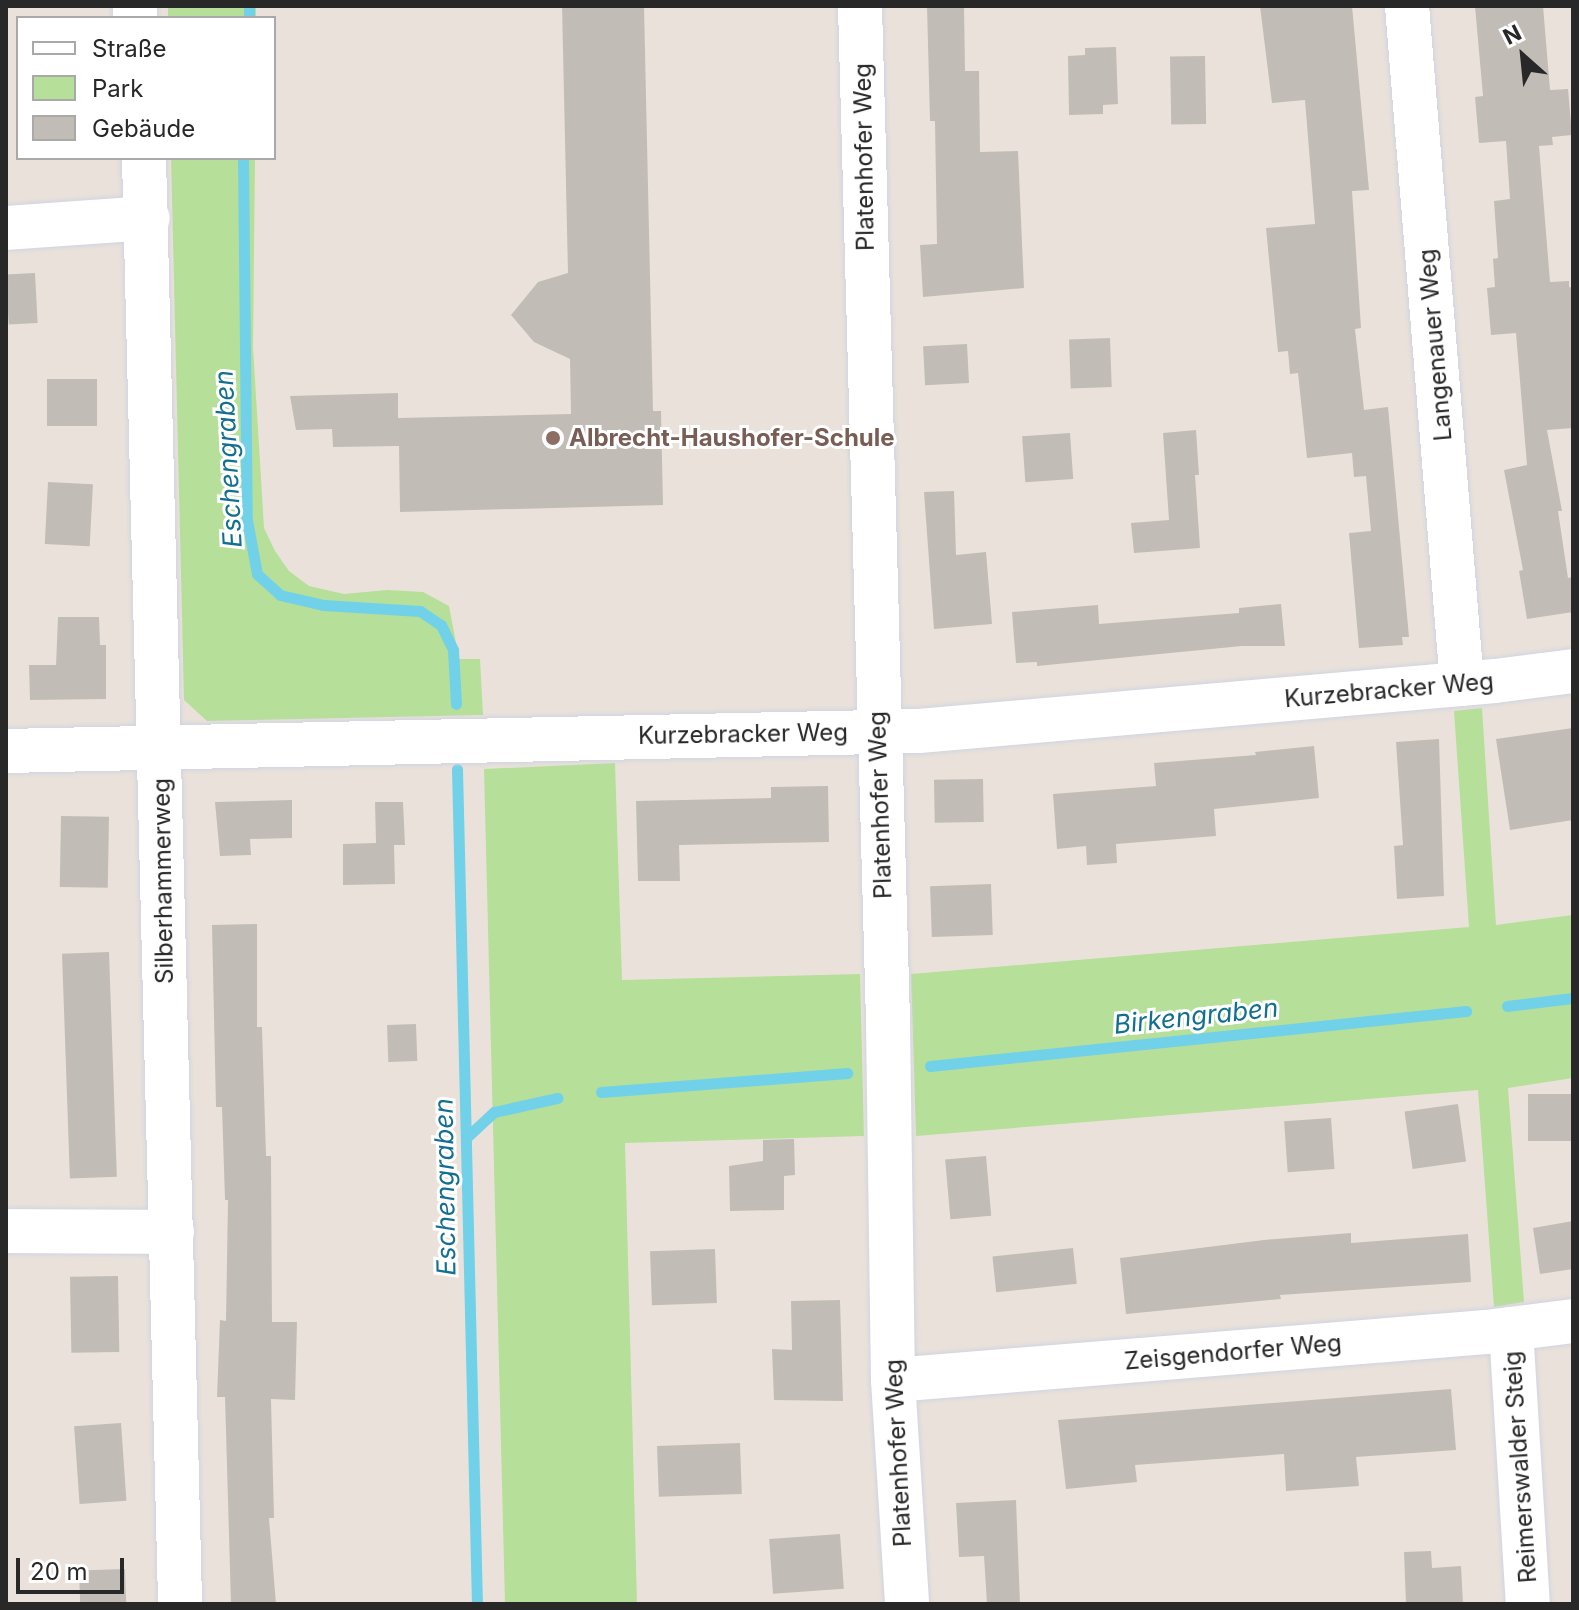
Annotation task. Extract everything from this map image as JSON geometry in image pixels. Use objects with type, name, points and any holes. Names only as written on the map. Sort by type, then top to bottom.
[{"type":"street","name":"Platenhofer Weg","points":[[860,6],[877,731],[888,1039],[893,1380],[907,1604]]},
{"type":"street","name":"Langenauer Weg","points":[[1407,6],[1462,684]]},
{"type":"street","name":"Silberhammerweg","points":[[144,160],[148,218],[180,1604]]},
{"type":"street","points":[[6,228],[148,218]]},
{"type":"street","name":"Kurzebracker Weg","points":[[6,751],[919,731],[1462,684],[1573,671]]},
{"type":"street","points":[[6,1231],[172,1232]]},
{"type":"street","name":"Zeisgendorfer Weg","points":[[893,1380],[1511,1329],[1573,1321]]},
{"type":"street","name":"Reimerswalder Steig","points":[[1511,1329],[1528,1604]]},
{"type":"green space","points":[[168,6],[256,6],[256,16],[168,16]]},
{"type":"green space","points":[[171,160],[255,160],[253,347],[264,528],[289,571],[309,586],[344,594],[387,590],[423,592],[449,606],[459,659],[480,659],[483,715],[207,721],[184,700]]},
{"type":"green space","points":[[1482,708],[1496,925],[1573,915],[1573,1078],[1508,1088],[1524,1302],[1494,1307],[1478,1090],[916,1136],[911,974],[1469,927],[1454,711]]},
{"type":"green space","points":[[615,763],[622,980],[860,974],[864,1136],[625,1143],[637,1604],[505,1604],[484,769]]},
{"type":"building","points":[[562,6],[644,6],[653,411],[661,411],[663,505],[400,512],[399,446],[333,447],[332,429],[296,430],[290,396],[398,393],[398,418],[571,414],[570,359],[534,342],[511,315],[538,282],[568,273]]},
{"type":"building","points":[[927,6],[964,6],[965,71],[979,71],[980,152],[1018,151],[1024,288],[923,297],[920,245],[937,244],[935,121],[930,121]]},
{"type":"building","points":[[1260,6],[1352,6],[1369,190],[1352,191],[1361,328],[1355,329],[1364,410],[1388,407],[1409,637],[1402,637],[1403,645],[1359,648],[1349,533],[1371,531],[1366,476],[1354,477],[1352,453],[1307,458],[1298,373],[1290,374],[1288,351],[1278,352],[1266,228],[1315,224],[1305,100],[1272,103]]},
{"type":"building","points":[[1475,6],[1543,6],[1550,90],[1568,89],[1572,135],[1552,137],[1553,145],[1539,146],[1550,282],[1569,281],[1569,287],[1573,288],[1573,428],[1547,430],[1562,511],[1558,511],[1568,578],[1573,577],[1573,612],[1527,619],[1519,571],[1523,570],[1504,470],[1527,465],[1516,333],[1491,335],[1487,288],[1495,287],[1493,259],[1498,258],[1494,201],[1510,199],[1506,141],[1479,143],[1475,97],[1483,96]]},
{"type":"building","points":[[1116,47],[1118,104],[1103,105],[1103,114],[1069,115],[1068,56],[1085,55],[1085,48]]},
{"type":"building","points":[[1205,56],[1206,124],[1171,125],[1170,57]]},
{"type":"building","points":[[35,273],[38,323],[9,324],[6,275]]},
{"type":"building","points":[[1110,338],[1112,387],[1071,388],[1069,339]]},
{"type":"building","points":[[967,344],[969,383],[925,385],[923,346]]},
{"type":"building","points":[[47,379],[97,379],[97,426],[47,426]]},
{"type":"building","points":[[1196,430],[1199,475],[1195,475],[1200,548],[1134,553],[1131,523],[1169,520],[1163,433]]},
{"type":"building","points":[[1070,433],[1073,479],[1025,482],[1022,436]]},
{"type":"building","points":[[48,482],[93,484],[90,546],[45,544]]},
{"type":"building","points":[[954,491],[956,555],[986,552],[992,624],[934,629],[924,492]]},
{"type":"building","points":[[1281,604],[1285,646],[1242,646],[1037,666],[1037,662],[1016,663],[1012,612],[1098,605],[1099,624],[1239,613],[1239,608]]},
{"type":"building","points":[[58,617],[99,617],[100,645],[106,645],[106,699],[30,700],[29,665],[56,665]]},
{"type":"building","points":[[1573,728],[1573,820],[1510,830],[1496,739]]},
{"type":"building","points":[[1439,739],[1444,896],[1397,899],[1394,846],[1403,845],[1396,742]]},
{"type":"building","points":[[1314,746],[1319,798],[1214,809],[1216,836],[1116,844],[1117,863],[1087,865],[1086,846],[1057,849],[1053,794],[1156,786],[1154,763],[1256,755],[1255,752]]},
{"type":"building","points":[[983,779],[984,822],[935,823],[934,780]]},
{"type":"building","points":[[828,786],[829,842],[679,845],[680,881],[638,881],[636,801],[771,798],[771,787]]},
{"type":"building","points":[[292,800],[292,838],[250,839],[251,855],[220,856],[215,802]]},
{"type":"building","points":[[375,802],[403,802],[405,845],[394,845],[395,884],[343,885],[343,844],[376,843]]},
{"type":"building","points":[[61,816],[109,817],[108,888],[60,887]]},
{"type":"building","points":[[991,884],[993,935],[932,937],[930,886]]},
{"type":"building","points":[[257,924],[257,1027],[262,1027],[266,1156],[271,1156],[272,1322],[297,1322],[295,1400],[271,1399],[274,1518],[269,1518],[276,1604],[231,1604],[225,1397],[217,1397],[220,1320],[226,1321],[228,1200],[225,1200],[222,1107],[216,1107],[212,925]]},
{"type":"building","points":[[109,952],[117,1177],[70,1179],[62,954]]},
{"type":"building","points":[[416,1024],[417,1061],[388,1062],[387,1025]]},
{"type":"building","points":[[1528,1094],[1573,1094],[1573,1141],[1528,1141]]},
{"type":"building","points":[[1458,1104],[1466,1161],[1413,1169],[1405,1112]]},
{"type":"building","points":[[1331,1118],[1335,1169],[1288,1172],[1284,1121]]},
{"type":"building","points":[[794,1139],[795,1175],[784,1176],[784,1210],[730,1211],[729,1166],[763,1161],[763,1140]]},
{"type":"building","points":[[986,1156],[991,1216],[950,1219],[945,1160]]},
{"type":"building","points":[[1573,1221],[1573,1269],[1540,1274],[1533,1228]]},
{"type":"building","points":[[1351,1233],[1351,1243],[1468,1234],[1471,1282],[1280,1295],[1281,1299],[1126,1314],[1120,1258],[1264,1240]]},
{"type":"building","points":[[1073,1248],[1077,1284],[996,1292],[992,1256]]},
{"type":"building","points":[[715,1249],[717,1303],[652,1305],[650,1251]]},
{"type":"building","points":[[118,1276],[119,1352],[71,1353],[70,1277]]},
{"type":"building","points":[[840,1300],[843,1401],[774,1400],[772,1349],[792,1350],[791,1301]]},
{"type":"building","points":[[1451,1389],[1456,1450],[1356,1457],[1359,1486],[1286,1491],[1284,1454],[1135,1465],[1137,1482],[1066,1489],[1058,1420]]},
{"type":"building","points":[[121,1423],[126,1501],[80,1504],[74,1426]]},
{"type":"building","points":[[740,1443],[742,1494],[659,1497],[657,1446]]},
{"type":"building","points":[[1016,1500],[1020,1604],[987,1604],[984,1556],[959,1557],[956,1503]]},
{"type":"building","points":[[840,1534],[844,1589],[773,1594],[769,1539]]},
{"type":"building","points":[[1431,1551],[1432,1568],[1461,1566],[1463,1604],[1406,1604],[1404,1552]]},
{"type":"building","points":[[125,1569],[126,1604],[80,1604],[79,1571]]},
{"type":"waterway","name":"Eschengraben","points":[[249,6],[249,16]]},
{"type":"waterway","name":"Eschengraben","points":[[243,160],[247,520],[257,574],[280,595],[323,605],[420,611],[441,625],[453,650],[456,704]]},
{"type":"waterway","name":"Eschengraben","points":[[457,769],[477,1604]]},
{"type":"waterway","name":"Birkengraben","points":[[1507,1006],[1573,998]]},
{"type":"waterway","name":"Birkengraben","points":[[930,1066],[1466,1011]]},
{"type":"waterway","name":"Birkengraben","points":[[601,1092],[847,1073]]},
{"type":"waterway","name":"Birkengraben","points":[[467,1137],[494,1112],[557,1098]]},
{"type":"place","name":"Albrecht-Haushofer-Schule","points":[[553,438]]}]
